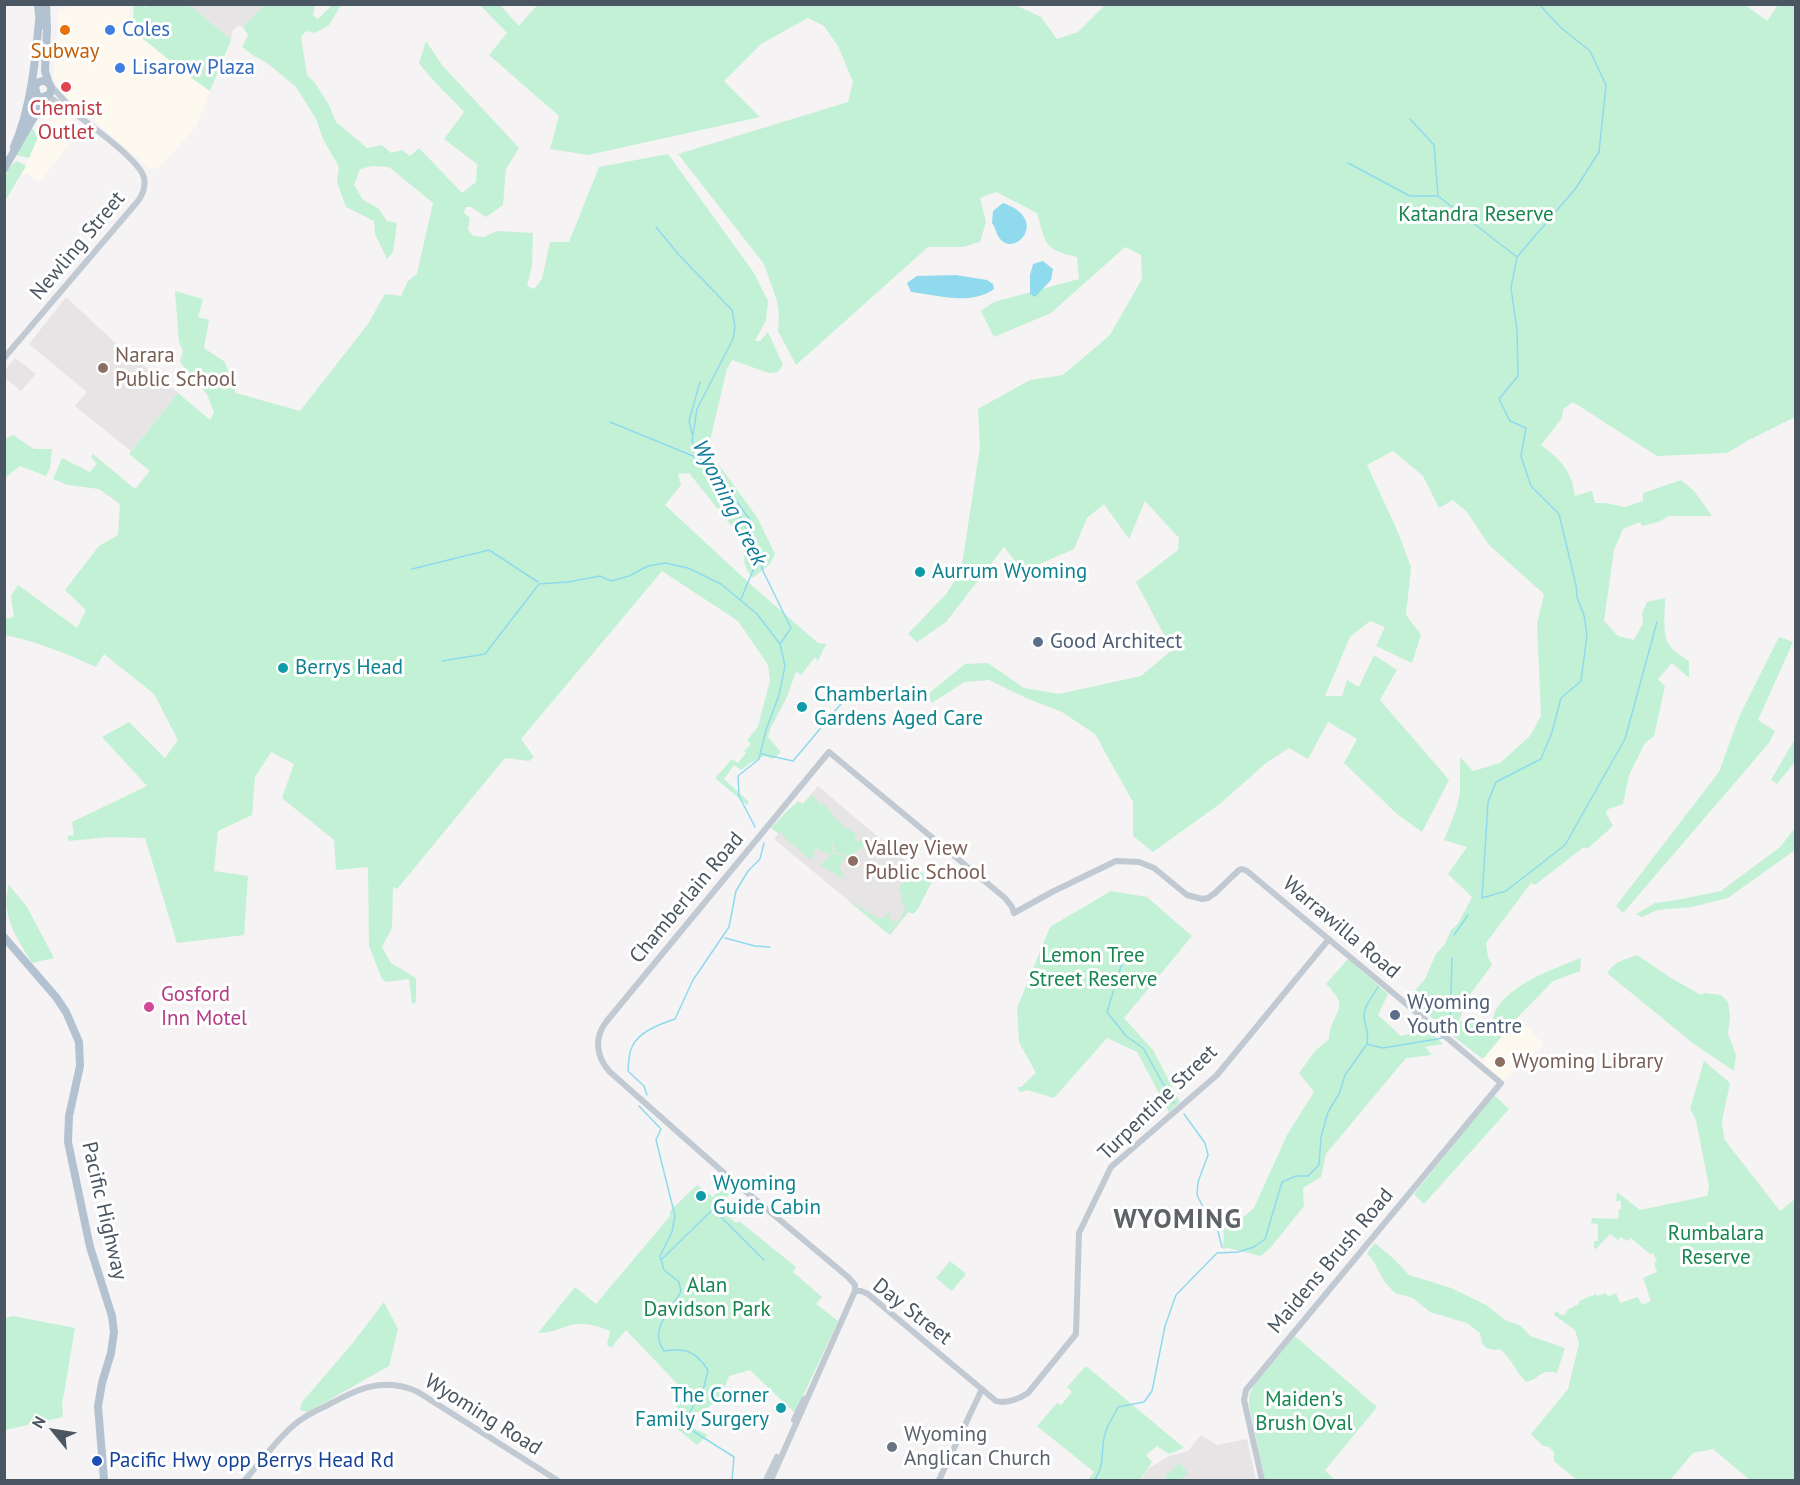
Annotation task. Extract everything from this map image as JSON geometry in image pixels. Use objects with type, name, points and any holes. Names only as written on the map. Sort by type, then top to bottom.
[{"type":"main road","points":[[14,147],[28,101],[37,46],[38,4]]},
{"type":"main road","points":[[4,169],[51,90],[45,75],[48,29],[46,4]]},
{"type":"main road","points":[[39,21],[42,35],[36,90],[39,96],[46,96]]},
{"type":"main road","points":[[4,163],[29,119],[38,83],[41,81],[50,84]]},
{"type":"main road","name":"Pacific Highway","points":[[4,937],[56,997],[66,1012],[79,1042],[80,1066],[69,1116],[68,1142],[90,1247],[112,1316],[114,1332],[98,1406],[104,1480]]},
{"type":"street","points":[[50,84],[76,114]]},
{"type":"street","points":[[46,96],[76,114]]},
{"type":"street","name":"Newling Street","points":[[4,358],[138,201],[144,190],[144,179],[135,162],[76,114]]},
{"type":"street","name":"Chamberlain Road","points":[[610,1072],[600,1059],[598,1049],[599,1034],[603,1026],[829,752],[1000,894],[1009,903],[1014,913],[1116,861],[1139,862],[1154,868]]},
{"type":"street","name":"Warrawilla Road","points":[[1154,868],[1187,895],[1202,899],[1215,893],[1242,869],[1252,875],[1501,1083]]},
{"type":"street","name":"Turpentine Street","points":[[982,1389],[996,1401],[1001,1402],[1023,1396],[1074,1337],[1077,1329],[1079,1233],[1110,1167],[1217,1075],[1329,939]]},
{"type":"street","name":"Day Street","points":[[610,1072],[732,1180],[848,1277],[855,1285],[855,1291],[861,1290],[868,1294],[982,1389]]},
{"type":"street","name":"Maidens Brush Road","points":[[1262,1480],[1244,1400],[1246,1390],[1501,1083]]},
{"type":"street","points":[[769,1480],[855,1291]]},
{"type":"street","name":"Wyoming Road","points":[[245,1480],[277,1442],[303,1418],[359,1389],[388,1384],[418,1392],[557,1480]]},
{"type":"street","points":[[939,1480],[982,1389]]},
{"type":"street","points":[[769,1480],[777,1456],[791,1431]]},
{"type":"shaded area","points":[[72,5],[130,5],[129,27],[210,91],[197,125],[160,167],[153,170],[147,166],[64,95],[55,82],[53,77],[58,11]]},
{"type":"shaded area","points":[[190,5],[265,5],[243,27],[238,25],[232,31],[231,40]]},
{"type":"shaded area","points":[[54,106],[83,128],[38,181],[28,174],[22,174],[46,113]]},
{"type":"shaded area","name":"Narara Public School","points":[[66,297],[111,339],[178,393],[131,451],[75,406],[87,392],[29,344]]},
{"type":"shaded area","points":[[15,358],[36,374],[21,391],[5,378],[5,370]]},
{"type":"shaded area","name":"Valley View Public School","points":[[818,786],[932,883],[890,935],[774,839]]},
{"type":"shaded area","points":[[1518,1017],[1544,1045],[1501,1083],[1478,1064]]},
{"type":"shaded area","points":[[1201,1435],[1217,1445],[1247,1439],[1256,1480],[1141,1480],[1148,1469],[1169,1456],[1188,1451]]},
{"type":"green space","points":[[152,4],[190,5],[231,40],[210,91],[132,30],[134,5],[145,7]]},
{"type":"green space","name":"Katandra Reserve","points":[[538,4],[1015,5],[1041,17],[1057,39],[1078,32],[1106,4],[1744,4],[1767,21],[1778,5],[1795,5],[1795,417],[1727,453],[1657,456],[1573,402],[1563,409],[1562,418],[1541,445],[1568,473],[1575,496],[1592,491],[1595,503],[1625,507],[1643,501],[1643,493],[1681,480],[1694,491],[1712,516],[1669,516],[1658,522],[1642,526],[1640,522],[1623,529],[1614,550],[1604,621],[1618,636],[1634,640],[1643,623],[1642,613],[1647,602],[1665,598],[1664,623],[1667,642],[1689,661],[1689,678],[1672,663],[1658,679],[1665,686],[1654,736],[1645,743],[1629,775],[1623,804],[1608,809],[1606,813],[1613,826],[1587,849],[1584,847],[1535,885],[1531,883],[1486,943],[1492,965],[1468,997],[1459,1021],[1491,1023],[1496,1010],[1503,1001],[1522,985],[1546,972],[1581,958],[1580,971],[1553,981],[1518,1017],[1483,1059],[1409,998],[1425,979],[1436,954],[1445,944],[1451,930],[1458,924],[1472,897],[1448,874],[1467,847],[1444,840],[1460,793],[1460,757],[1473,771],[1500,763],[1530,736],[1541,716],[1537,624],[1544,594],[1489,545],[1467,512],[1453,500],[1439,508],[1423,476],[1393,451],[1367,465],[1397,530],[1411,567],[1406,615],[1421,635],[1412,663],[1376,646],[1385,627],[1370,621],[1350,637],[1325,696],[1342,696],[1347,680],[1359,687],[1374,655],[1397,670],[1380,700],[1449,780],[1422,832],[1397,814],[1344,763],[1357,739],[1328,722],[1308,759],[1289,748],[1266,763],[1221,803],[1153,852],[1133,836],[1133,802],[1095,734],[1062,712],[989,680],[964,682],[932,703],[927,695],[965,664],[988,663],[1024,688],[1059,694],[1141,676],[1172,650],[1136,582],[1178,550],[1179,538],[1145,501],[1129,539],[1104,504],[1087,518],[1074,549],[1023,571],[1004,547],[946,622],[917,642],[908,634],[947,593],[961,571],[980,447],[978,409],[1030,380],[1063,375],[1110,335],[1142,279],[1141,255],[1125,247],[1051,313],[994,337],[981,311],[994,302],[1079,279],[1077,257],[1058,251],[1048,244],[1037,213],[996,192],[980,198],[986,222],[980,242],[963,247],[928,247],[796,365],[778,331],[777,301],[764,264],[678,154],[848,102],[853,82],[838,46],[824,26],[808,18],[761,44],[724,81],[760,117],[588,155],[550,149],[559,116],[489,55],[507,33],[480,5],[500,5],[519,26]]},
{"type":"green space","points":[[265,5],[315,5],[313,15],[318,19],[332,5],[341,5],[329,25],[315,33],[306,31],[301,37],[307,75],[329,105],[336,122],[367,148],[382,145],[391,153],[402,150],[410,156],[419,148],[462,193],[476,182],[477,164],[444,139],[464,112],[419,63],[426,41],[442,65],[519,148],[506,169],[503,205],[486,217],[471,207],[466,207],[464,213],[470,218],[468,229],[473,236],[484,237],[497,231],[533,233],[532,266],[527,286],[534,289],[542,279],[550,242],[569,242],[599,167],[668,154],[754,273],[768,301],[766,320],[755,341],[760,341],[768,332],[783,365],[778,372],[769,373],[732,360],[727,369],[708,449],[709,456],[718,464],[757,517],[775,554],[770,564],[753,578],[745,565],[745,543],[689,473],[678,474],[681,485],[665,505],[818,643],[826,644],[818,661],[815,657],[801,675],[796,671],[787,697],[771,727],[768,737],[781,752],[773,759],[764,756],[741,770],[734,765],[724,779],[749,802],[747,805],[715,778],[732,759],[738,763],[746,753],[744,751],[751,744],[747,740],[758,727],[770,680],[768,665],[738,621],[662,571],[521,739],[534,757],[529,761],[505,758],[397,889],[393,887],[392,928],[382,947],[391,963],[416,978],[416,1002],[412,1004],[409,979],[386,982],[382,979],[369,946],[368,867],[336,870],[334,840],[282,798],[294,764],[271,752],[255,777],[252,815],[218,831],[214,871],[248,876],[244,935],[177,943],[145,838],[109,837],[69,841],[67,836],[74,835],[72,822],[147,786],[102,737],[129,722],[165,758],[178,740],[154,694],[104,654],[96,667],[51,648],[5,635],[4,619],[14,617],[11,596],[18,585],[77,628],[86,610],[65,590],[99,546],[118,535],[120,504],[99,489],[68,485],[53,479],[62,458],[90,472],[97,464],[91,457],[93,454],[135,489],[150,471],[129,454],[178,393],[210,420],[214,413],[207,394],[190,377],[180,361],[183,351],[179,342],[175,291],[203,299],[198,317],[209,320],[204,348],[225,362],[236,393],[300,411],[368,324],[385,294],[401,296],[408,281],[417,274],[433,203],[389,167],[372,166],[360,169],[354,185],[363,200],[378,208],[387,221],[397,223],[393,252],[387,259],[375,234],[374,221],[346,207],[337,182],[339,167],[323,139],[316,119],[296,87],[266,62],[242,47],[248,35],[243,27]]},
{"type":"green space","points":[[32,128],[38,137],[29,158],[16,155]]},
{"type":"green space","points":[[17,161],[26,166],[5,201],[6,174]]},
{"type":"green space","points":[[13,435],[34,449],[52,449],[50,468],[46,476],[20,466],[5,478],[5,439]]},
{"type":"green space","points":[[1779,637],[1793,642],[1758,720],[1775,731],[1769,743],[1623,913],[1616,906],[1719,772],[1739,717]]},
{"type":"green space","points":[[1795,739],[1795,762],[1777,784],[1771,780]]},
{"type":"green space","points":[[811,795],[822,806],[822,803],[825,805],[847,830],[848,828],[856,834],[854,837],[858,841],[857,844],[863,837],[862,840],[866,844],[850,857],[835,852],[833,843],[822,834],[831,842],[833,851],[830,855],[824,851],[820,853],[819,848],[813,851],[815,855],[811,860],[782,833],[779,834],[771,828],[798,801],[803,804]]},
{"type":"green space","points":[[1795,828],[1795,850],[1728,898],[1692,907],[1657,910],[1642,917],[1636,914],[1655,903],[1721,891],[1780,847]]},
{"type":"green space","points":[[834,853],[846,857],[839,866],[844,877],[842,878],[820,865]]},
{"type":"green space","points":[[913,867],[918,867],[931,883],[918,909],[913,914],[908,912],[890,935],[888,933],[895,921],[898,922],[906,908],[901,902],[902,894],[899,887]]},
{"type":"green space","points":[[9,885],[27,907],[54,958],[32,963],[8,916]]},
{"type":"green space","name":"Lemon Tree Street Reserve","points":[[1111,891],[1147,897],[1192,936],[1124,1018],[1153,1050],[1180,1102],[1169,1112],[1137,1052],[1107,1038],[1054,1098],[1027,1090],[1020,1092],[1017,1087],[1021,1087],[1036,1073],[1019,1042],[1017,1008],[1050,927]]},
{"type":"green space","points":[[848,900],[879,919],[891,913],[888,918],[894,921],[887,933]]},
{"type":"green space","points":[[1637,955],[1701,995],[1705,993],[1721,995],[1728,1002],[1730,1017],[1728,1034],[1736,1055],[1734,1071],[1694,1044],[1607,973],[1617,963]]},
{"type":"green space","points":[[1348,959],[1388,994],[1378,1015],[1401,1036],[1426,1029],[1443,1044],[1425,1047],[1432,1055],[1406,1058],[1326,1154],[1321,1177],[1303,1188],[1304,1206],[1271,1247],[1261,1256],[1228,1248],[1223,1249],[1224,1233],[1211,1215],[1214,1214],[1228,1225],[1254,1208],[1287,1135],[1314,1092],[1299,1073],[1315,1051],[1329,1039],[1339,1005],[1334,993],[1326,984]]},
{"type":"green space","name":"Rumbalara Reserve","points":[[1704,1061],[1730,1083],[1722,1121],[1724,1139],[1780,1211],[1795,1199],[1795,1480],[1750,1480],[1713,1449],[1693,1453],[1670,1480],[1577,1480],[1554,1461],[1554,1452],[1549,1447],[1543,1446],[1531,1434],[1568,1389],[1579,1344],[1575,1330],[1554,1315],[1556,1311],[1561,1315],[1566,1314],[1567,1310],[1579,1304],[1579,1301],[1596,1294],[1597,1296],[1606,1293],[1608,1297],[1616,1293],[1620,1303],[1638,1297],[1642,1305],[1651,1301],[1643,1278],[1657,1272],[1654,1263],[1657,1261],[1653,1253],[1650,1254],[1631,1238],[1627,1241],[1621,1237],[1618,1240],[1610,1234],[1596,1249],[1594,1248],[1594,1241],[1598,1241],[1598,1224],[1591,1223],[1592,1218],[1618,1219],[1621,1201],[1616,1201],[1617,1192],[1640,1210],[1707,1196],[1709,1187],[1696,1120],[1690,1109]]},
{"type":"green space","points":[[1494,1095],[1509,1109],[1424,1204],[1414,1194]]},
{"type":"green space","name":"Alan Davidson Park","points":[[724,1181],[735,1190],[732,1190],[718,1208],[736,1223],[739,1221],[796,1267],[793,1272],[822,1297],[816,1304],[838,1321],[795,1413],[750,1370],[729,1376],[717,1400],[695,1414],[692,1428],[708,1435],[697,1445],[670,1423],[674,1411],[686,1393],[626,1330],[612,1348],[607,1345],[610,1331],[589,1325],[576,1324],[538,1333],[575,1287],[596,1304],[670,1216],[670,1211],[697,1185],[713,1197]]},
{"type":"green space","points":[[1375,1243],[1409,1275],[1451,1288],[1486,1305],[1505,1320],[1521,1326],[1530,1336],[1565,1348],[1557,1373],[1547,1372],[1526,1382],[1500,1349],[1486,1348],[1482,1343],[1480,1333],[1467,1323],[1430,1312],[1413,1298],[1395,1293],[1384,1281],[1367,1253]]},
{"type":"green space","points":[[950,1261],[966,1274],[952,1291],[936,1278]]},
{"type":"green space","points":[[384,1302],[398,1329],[389,1366],[308,1412],[300,1410],[302,1402],[352,1344]]},
{"type":"green space","points":[[13,1316],[75,1328],[62,1405],[63,1417],[5,1430],[5,1318]]},
{"type":"green space","name":"Maiden's Brush Oval","points":[[1295,1336],[1377,1407],[1325,1470],[1335,1480],[1265,1480],[1249,1405],[1249,1395],[1254,1385]]},
{"type":"green space","points":[[1086,1366],[1184,1448],[1169,1454],[1157,1446],[1146,1455],[1152,1462],[1140,1480],[1088,1480],[1094,1472],[1037,1426],[1057,1403],[1061,1405],[1072,1392],[1067,1387]]},
{"type":"green space","points":[[1179,1463],[1188,1473],[1181,1480],[1166,1480],[1166,1476]]},
{"type":"water","points":[[1003,203],[1017,210],[1027,226],[1021,240],[1015,243],[1008,244],[1001,240],[992,223],[993,211]]},
{"type":"water","points":[[1043,261],[1053,269],[1051,280],[1035,297],[1030,294],[1030,275],[1033,264]]},
{"type":"water","points":[[956,275],[987,280],[993,284],[994,289],[975,297],[954,298],[911,292],[907,283],[917,276]]},
{"type":"waterway","points":[[1539,4],[1560,27],[1590,51],[1606,85],[1599,152],[1576,188],[1517,257],[1511,288],[1517,330],[1518,376],[1499,399],[1510,421],[1526,428],[1521,456],[1531,486],[1559,514],[1587,635],[1581,681],[1561,698],[1552,732],[1541,759],[1496,782],[1488,802],[1482,898],[1506,891],[1565,845],[1625,739],[1657,622]]},
{"type":"waterway","points":[[1410,119],[1434,145],[1438,196]]},
{"type":"waterway","points":[[1348,163],[1410,196],[1438,196],[1517,257]]},
{"type":"waterway","name":"Wyoming Creek","points":[[656,227],[679,255],[732,310],[735,327],[733,339],[697,409],[692,441],[707,471],[736,510],[758,551],[763,571],[791,628],[780,644],[785,666],[779,695],[766,730],[759,759],[738,776],[739,796],[755,827]]},
{"type":"waterway","points":[[692,434],[689,421],[700,382]]},
{"type":"waterway","points":[[610,422],[698,458],[702,462]]},
{"type":"waterway","points":[[705,465],[725,485],[750,520],[753,540]]},
{"type":"waterway","points":[[741,599],[757,561],[755,548]]},
{"type":"waterway","points":[[412,569],[489,550],[538,582]]},
{"type":"waterway","points":[[539,584],[600,576],[611,581],[629,576],[648,566],[665,563],[688,568],[721,584],[757,614],[780,644]]},
{"type":"waterway","points":[[442,661],[485,654],[539,584]]},
{"type":"waterway","points":[[762,754],[793,761],[851,692]]},
{"type":"waterway","name":"Wyoming Creek","points":[[647,1095],[644,1086],[628,1071],[632,1047],[644,1033],[675,1019],[693,980],[729,927],[736,891],[748,871],[760,859],[764,843]]},
{"type":"waterway","points":[[1454,935],[1468,915]]},
{"type":"waterway","points":[[725,938],[755,946],[770,947]]},
{"type":"waterway","points":[[1446,1034],[1450,1029],[1452,958]]},
{"type":"waterway","points":[[1122,963],[1107,1012],[1126,1036],[1143,1048],[1174,1103]]},
{"type":"waterway","points":[[1367,1044],[1365,1010],[1378,987]]},
{"type":"waterway","points":[[1095,1480],[1102,1462],[1106,1431],[1118,1407],[1144,1402],[1152,1391],[1165,1326],[1176,1295],[1217,1253],[1238,1252],[1254,1247],[1265,1239],[1282,1182],[1296,1176],[1308,1176],[1319,1165],[1321,1137],[1328,1112],[1339,1094],[1345,1075],[1367,1044],[1383,1048],[1443,1038]]},
{"type":"waterway","name":"Wyoming Creek","points":[[639,1106],[661,1129],[656,1140],[675,1216],[672,1232],[660,1256],[664,1270],[679,1282],[681,1291],[663,1320],[658,1335],[664,1351],[690,1352],[708,1370],[704,1387],[685,1421],[693,1431],[734,1457],[732,1480]]},
{"type":"waterway","points":[[1184,1114],[1205,1143],[1208,1155],[1198,1182],[1197,1195],[1216,1224],[1222,1247]]},
{"type":"waterway","points":[[662,1259],[711,1211]]},
{"type":"waterway","points":[[715,1211],[764,1260]]},
{"type":"place","name":"Subway","points":[[65,30]]},
{"type":"place","name":"Coles","points":[[110,30]]},
{"type":"place","name":"Lisarow Plaza","points":[[120,68]]},
{"type":"place","name":"Chemist Outlet","points":[[66,87]]},
{"type":"place","name":"Narara Public School","points":[[103,368]]},
{"type":"place","name":"Aurrum Wyoming","points":[[920,572]]},
{"type":"place","name":"Good Architect","points":[[1038,642]]},
{"type":"place","name":"Berrys Head","points":[[283,668]]},
{"type":"place","name":"Chamberlain Gardens Aged Care","points":[[802,707]]},
{"type":"place","name":"Valley View Public School","points":[[853,861]]},
{"type":"place","name":"Gosford Inn Motel","points":[[149,1007]]},
{"type":"place","name":"Wyoming Youth Centre","points":[[1395,1015]]},
{"type":"place","name":"Wyoming Library","points":[[1500,1062]]},
{"type":"place","name":"Wyoming Guide Cabin","points":[[701,1196]]},
{"type":"place","name":"The Corner Family Surgery","points":[[781,1408]]},
{"type":"place","name":"Wyoming Anglican Church","points":[[892,1447]]},
{"type":"place","name":"Pacific Hwy opp Berrys Head Rd","points":[[97,1461]]},
{"type":"district","name":"WYOMING","points":[[1178,1220]]}]
